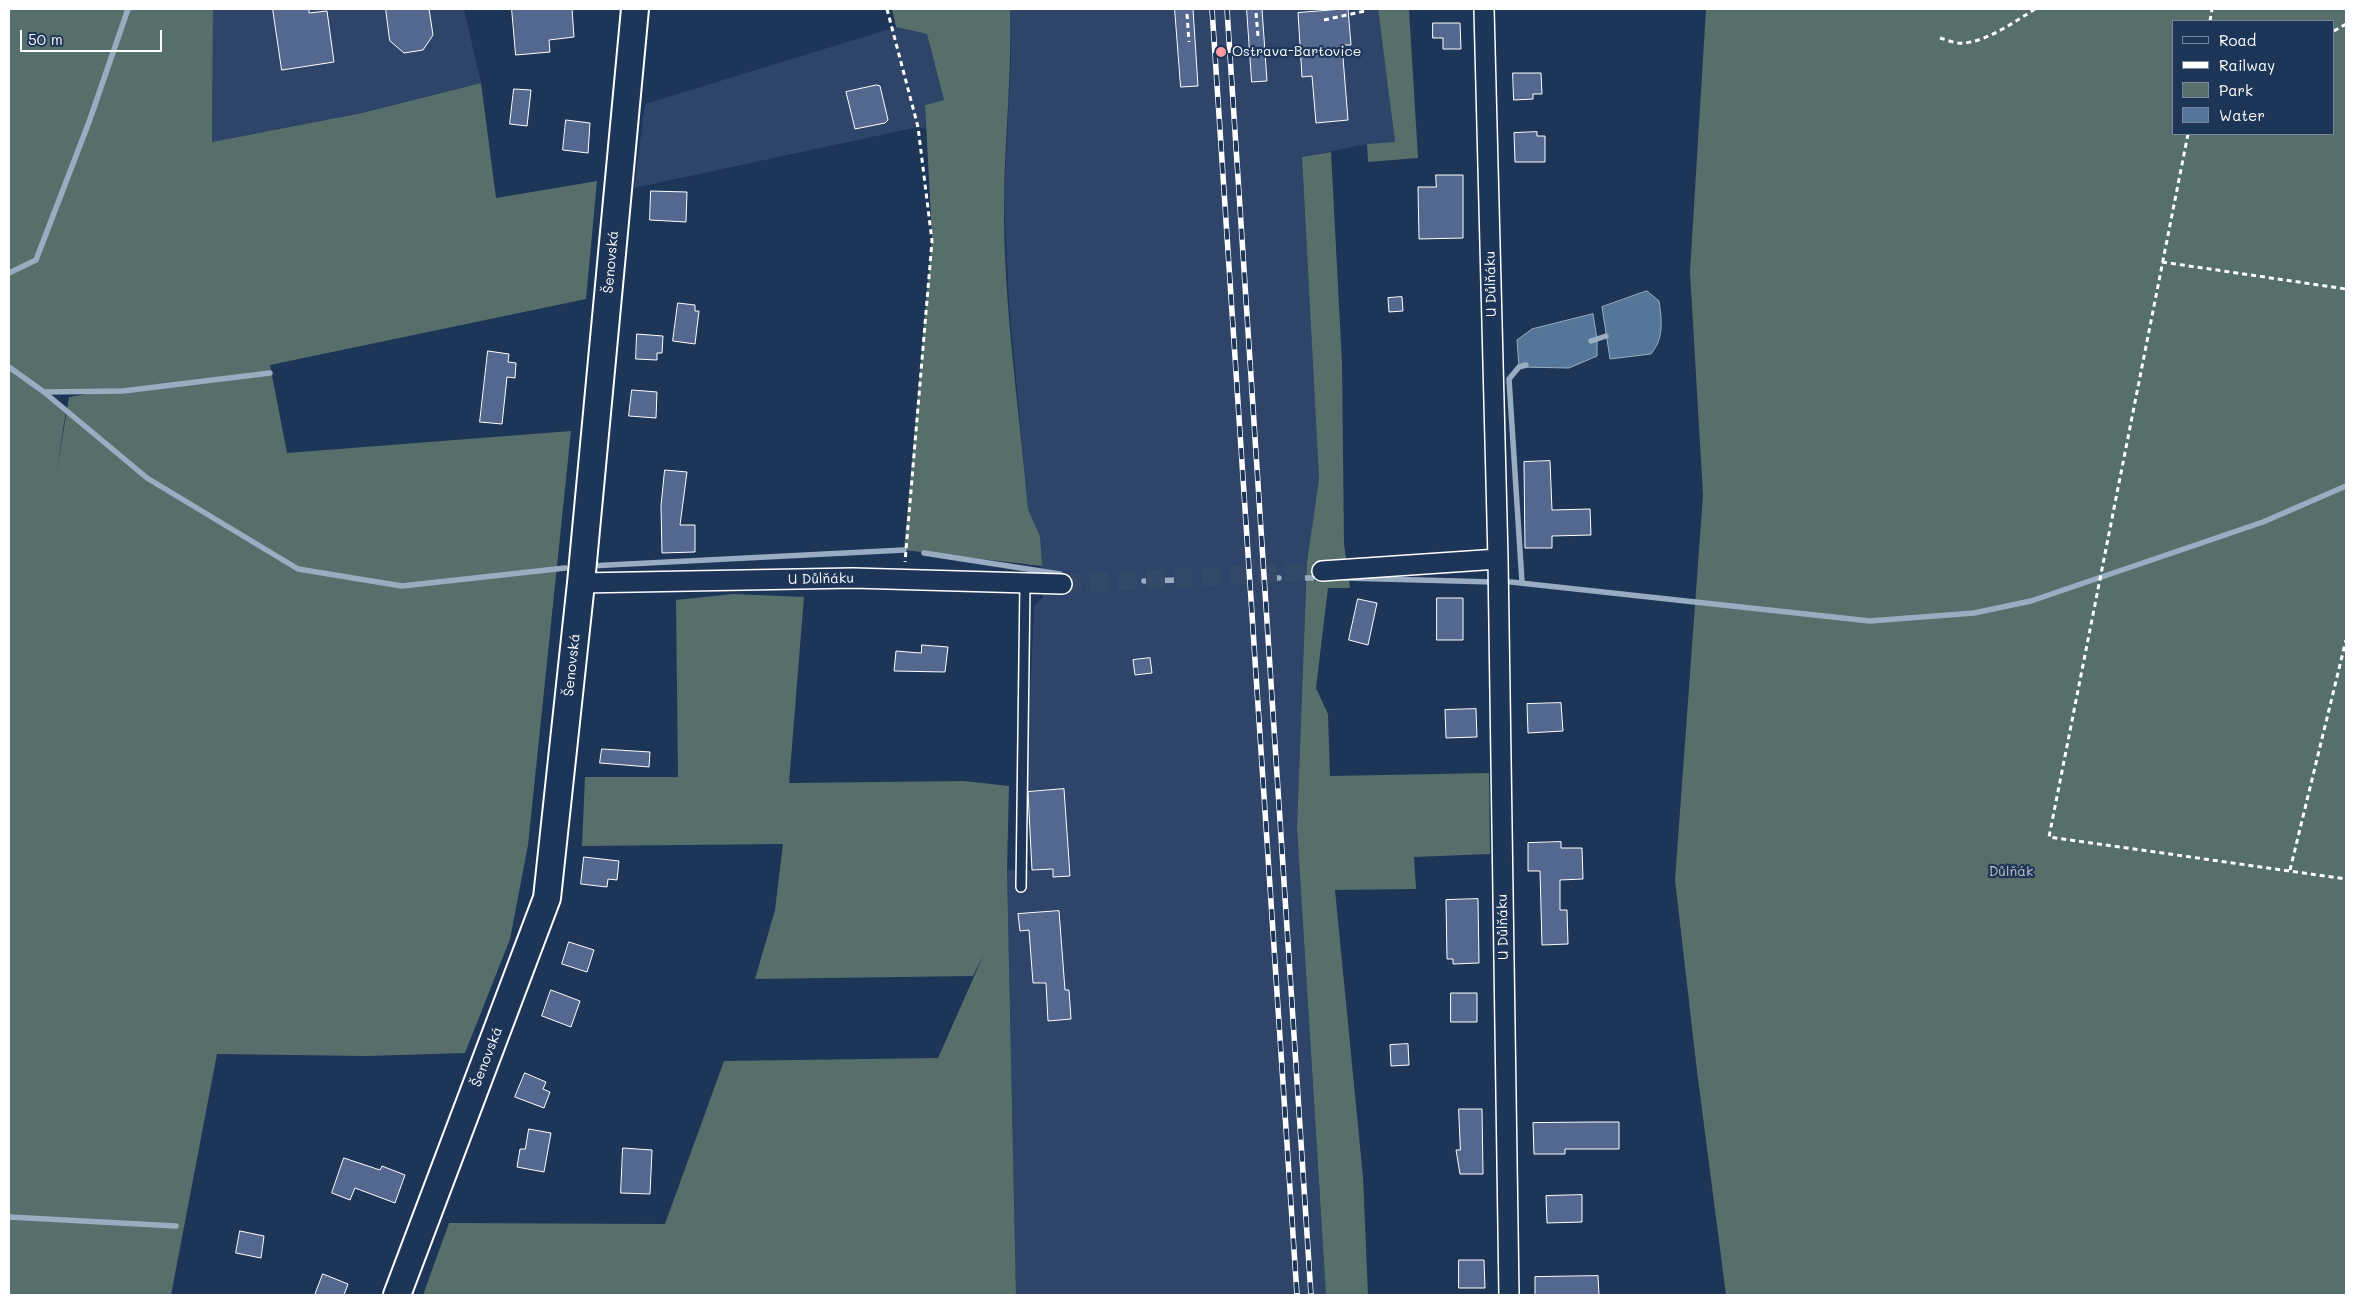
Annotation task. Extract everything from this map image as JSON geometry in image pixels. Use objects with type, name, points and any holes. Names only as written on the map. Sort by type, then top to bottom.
[{"type":"street","name":"Šenovská","points":[[397,1295],[547,898],[581,583],[636,9]]},
{"type":"street","name":"U Důlňáku","points":[[1484,9],[1498,559],[1509,1295]]},
{"type":"street","points":[[1322,571],[1498,559]]},
{"type":"street","name":"U Důlňáku","points":[[581,583],[904,580],[1062,584]]},
{"type":"lane","points":[[1021,887],[1025,583]]},
{"type":"path","points":[[887,9],[918,126],[932,241],[904,580]]},
{"type":"path","points":[[1940,38],[1961,44],[1976,41],[2018,20],[2035,9]]},
{"type":"path","points":[[1324,20],[1365,11]]},
{"type":"path","points":[[1256,13],[1258,36]]},
{"type":"path","points":[[1187,14],[1189,42]]},
{"type":"path","points":[[2335,30],[2346,24]]},
{"type":"path","points":[[2187,136],[2049,837],[2346,879]]},
{"type":"path","points":[[2162,262],[2346,289]]},
{"type":"path","points":[[2290,870],[2346,640]]},
{"type":"shaded area","points":[[213,9],[464,9],[481,83],[362,113],[212,142]]},
{"type":"shaded area","points":[[1010,9],[1378,9],[1395,142],[1367,144],[1302,157],[1319,479],[1307,562],[1297,827],[1326,1295],[1016,1295],[1007,870],[1031,870],[1026,792],[1034,606],[1043,597],[1040,536],[1028,509],[1009,303],[1004,199],[1011,59]]},
{"type":"shaded area","points":[[896,27],[927,34],[944,100],[925,105],[926,129],[918,127],[634,188],[645,104]]},
{"type":"green space","points":[[9,9],[213,9],[212,142],[362,113],[481,83],[496,198],[597,181],[586,299],[270,365],[287,453],[571,431],[528,845],[510,939],[465,1053],[366,1056],[217,1054],[171,1295],[9,1295]],"holes":[[[45,392],[99,392],[69,397],[56,477],[66,410]]]},
{"type":"green space","points":[[892,9],[1010,9],[1004,198],[1006,276],[1028,509],[1040,536],[1042,566],[904,550],[932,236],[925,105],[944,100],[927,34],[896,27]]},
{"type":"green space","points":[[1378,9],[1409,9],[1418,158],[1368,162],[1367,144],[1395,142]]},
{"type":"green space","name":"Důlňák","points":[[1706,9],[2346,9],[2346,1295],[1726,1295],[1675,880],[1703,495],[1690,272]]},
{"type":"green space","points":[[1331,152],[1342,363],[1344,544],[1350,588],[1328,588],[1316,688],[1328,714],[1330,776],[1489,773],[1490,854],[1414,857],[1416,889],[1335,890],[1363,1177],[1368,1295],[1326,1295],[1297,827],[1307,562],[1319,479],[1302,157]]},
{"type":"green space","points":[[733,594],[804,597],[789,783],[964,781],[1009,786],[1007,870],[1016,1295],[423,1295],[449,1223],[665,1224],[724,1061],[938,1058],[984,954],[973,976],[755,979],[775,910],[783,844],[582,846],[585,777],[678,777],[676,600]]},
{"type":"water","points":[[1647,291],[1659,301],[1661,315],[1660,335],[1655,348],[1651,354],[1610,359],[1602,307]]},
{"type":"water","points":[[1593,314],[1597,339],[1597,356],[1569,368],[1519,367],[1517,340],[1532,329]]},
{"type":"building","points":[[273,9],[309,9],[309,13],[327,11],[334,62],[282,70]]},
{"type":"building","points":[[386,9],[429,9],[433,35],[423,50],[404,53],[390,41]]},
{"type":"building","points":[[512,9],[572,9],[574,37],[549,40],[550,52],[516,55]]},
{"type":"building","points":[[1175,9],[1193,9],[1198,86],[1181,87]]},
{"type":"building","points":[[1247,9],[1262,9],[1267,81],[1252,82]]},
{"type":"building","points":[[1348,9],[1351,45],[1342,45],[1348,120],[1316,123],[1312,76],[1302,77],[1298,13]]},
{"type":"building","points":[[1433,23],[1460,23],[1461,49],[1443,49],[1443,38],[1433,38]]},
{"type":"building","points":[[1513,73],[1541,73],[1542,94],[1533,94],[1533,99],[1514,100]]},
{"type":"building","points":[[877,85],[880,86],[888,120],[885,123],[855,129],[846,92]]},
{"type":"building","points":[[514,89],[531,90],[527,126],[510,124]]},
{"type":"building","points":[[566,120],[590,123],[588,153],[563,150]]},
{"type":"building","points":[[1537,132],[1537,136],[1545,136],[1545,162],[1515,162],[1514,133]]},
{"type":"building","points":[[1436,175],[1463,175],[1463,238],[1419,239],[1418,187],[1436,187]]},
{"type":"building","points":[[651,191],[687,192],[686,222],[650,220]]},
{"type":"building","points":[[1402,297],[1403,311],[1389,312],[1388,298]]},
{"type":"building","points":[[678,303],[695,305],[695,311],[699,311],[695,344],[673,341]]},
{"type":"building","points":[[637,334],[663,336],[662,353],[657,353],[657,360],[636,359]]},
{"type":"building","points":[[488,351],[509,354],[508,362],[516,363],[515,378],[507,377],[502,424],[480,422]]},
{"type":"building","points":[[632,390],[657,392],[656,418],[629,416]]},
{"type":"building","points":[[1550,461],[1552,510],[1590,509],[1591,535],[1552,536],[1552,548],[1525,548],[1524,462]]},
{"type":"building","points":[[665,470],[687,472],[680,525],[695,525],[695,552],[662,553],[661,506]]},
{"type":"building","points":[[1437,598],[1463,598],[1463,640],[1437,640]]},
{"type":"building","points":[[1358,599],[1377,603],[1368,645],[1349,640]]},
{"type":"building","points":[[922,645],[948,647],[945,672],[894,671],[896,651],[921,653]]},
{"type":"building","points":[[1150,658],[1152,673],[1135,675],[1133,660]]},
{"type":"building","points":[[1561,703],[1563,731],[1528,733],[1527,704]]},
{"type":"building","points":[[1476,709],[1477,737],[1446,738],[1445,710]]},
{"type":"building","points":[[602,749],[650,752],[649,767],[600,763]]},
{"type":"building","points":[[1064,789],[1070,876],[1053,877],[1053,869],[1032,870],[1028,792]]},
{"type":"building","points":[[1561,842],[1561,848],[1582,848],[1583,879],[1560,880],[1560,910],[1567,910],[1568,944],[1542,945],[1540,871],[1528,871],[1528,843]]},
{"type":"building","points":[[584,857],[619,861],[617,880],[608,879],[607,887],[581,884]]},
{"type":"building","points":[[1478,899],[1479,963],[1453,964],[1453,959],[1447,959],[1446,900]]},
{"type":"building","points":[[1059,911],[1065,990],[1069,990],[1071,1019],[1048,1021],[1046,983],[1033,983],[1029,930],[1020,931],[1018,914]]},
{"type":"building","points":[[569,942],[594,950],[587,972],[562,964]]},
{"type":"building","points":[[551,990],[580,1001],[571,1027],[542,1016]]},
{"type":"building","points":[[1451,993],[1477,993],[1477,1022],[1451,1022]]},
{"type":"building","points":[[1408,1044],[1409,1065],[1391,1066],[1390,1045]]},
{"type":"building","points":[[525,1073],[546,1082],[543,1089],[550,1092],[544,1108],[515,1097]]},
{"type":"building","points":[[1459,1109],[1482,1109],[1483,1174],[1460,1174],[1456,1150],[1460,1150]]},
{"type":"building","points":[[1619,1122],[1619,1149],[1565,1149],[1565,1154],[1534,1154],[1533,1123]]},
{"type":"building","points":[[529,1129],[551,1133],[544,1172],[517,1167],[520,1149],[525,1149]]},
{"type":"building","points":[[623,1148],[652,1150],[650,1194],[621,1193]]},
{"type":"building","points":[[344,1158],[380,1170],[382,1166],[405,1175],[395,1203],[355,1188],[350,1200],[332,1193]]},
{"type":"building","points":[[1582,1195],[1582,1222],[1547,1223],[1546,1196]]},
{"type":"building","points":[[240,1231],[264,1236],[261,1258],[236,1253]]},
{"type":"building","points":[[1459,1260],[1484,1260],[1485,1288],[1459,1288]]},
{"type":"building","points":[[323,1274],[348,1284],[344,1295],[315,1295]]},
{"type":"building","points":[[1598,1276],[1599,1295],[1535,1295],[1535,1277]]},
{"type":"waterway","points":[[9,273],[36,260],[89,122],[128,9]]},
{"type":"waterway","points":[[1591,341],[1606,336]]},
{"type":"waterway","points":[[1522,582],[1509,379],[1519,367],[1526,365]]},
{"type":"waterway","points":[[9,367],[44,392],[147,478],[298,569],[402,586],[565,568]]},
{"type":"waterway","points":[[44,392],[123,391],[270,373]]},
{"type":"waterway","points":[[1511,582],[1870,621],[1974,613],[2031,601],[2263,522],[2346,486]]},
{"type":"waterway","points":[[589,566],[904,550]]},
{"type":"waterway","points":[[924,553],[1060,574]]},
{"type":"waterway","points":[[1305,578],[1321,578]]},
{"type":"waterway","points":[[1345,578],[1493,582]]},
{"type":"waterway","points":[[1144,581],[1179,580]]},
{"type":"waterway","points":[[9,1217],[176,1226]]},
{"type":"tunnel","points":[[1062,584],[1322,571]]},
{"type":"railway","points":[[1212,9],[1297,1295]]},
{"type":"railway","points":[[1227,9],[1311,1295]]},
{"type":"place","name":"Ostrava-Bartovice","points":[[1221,52]]}]
